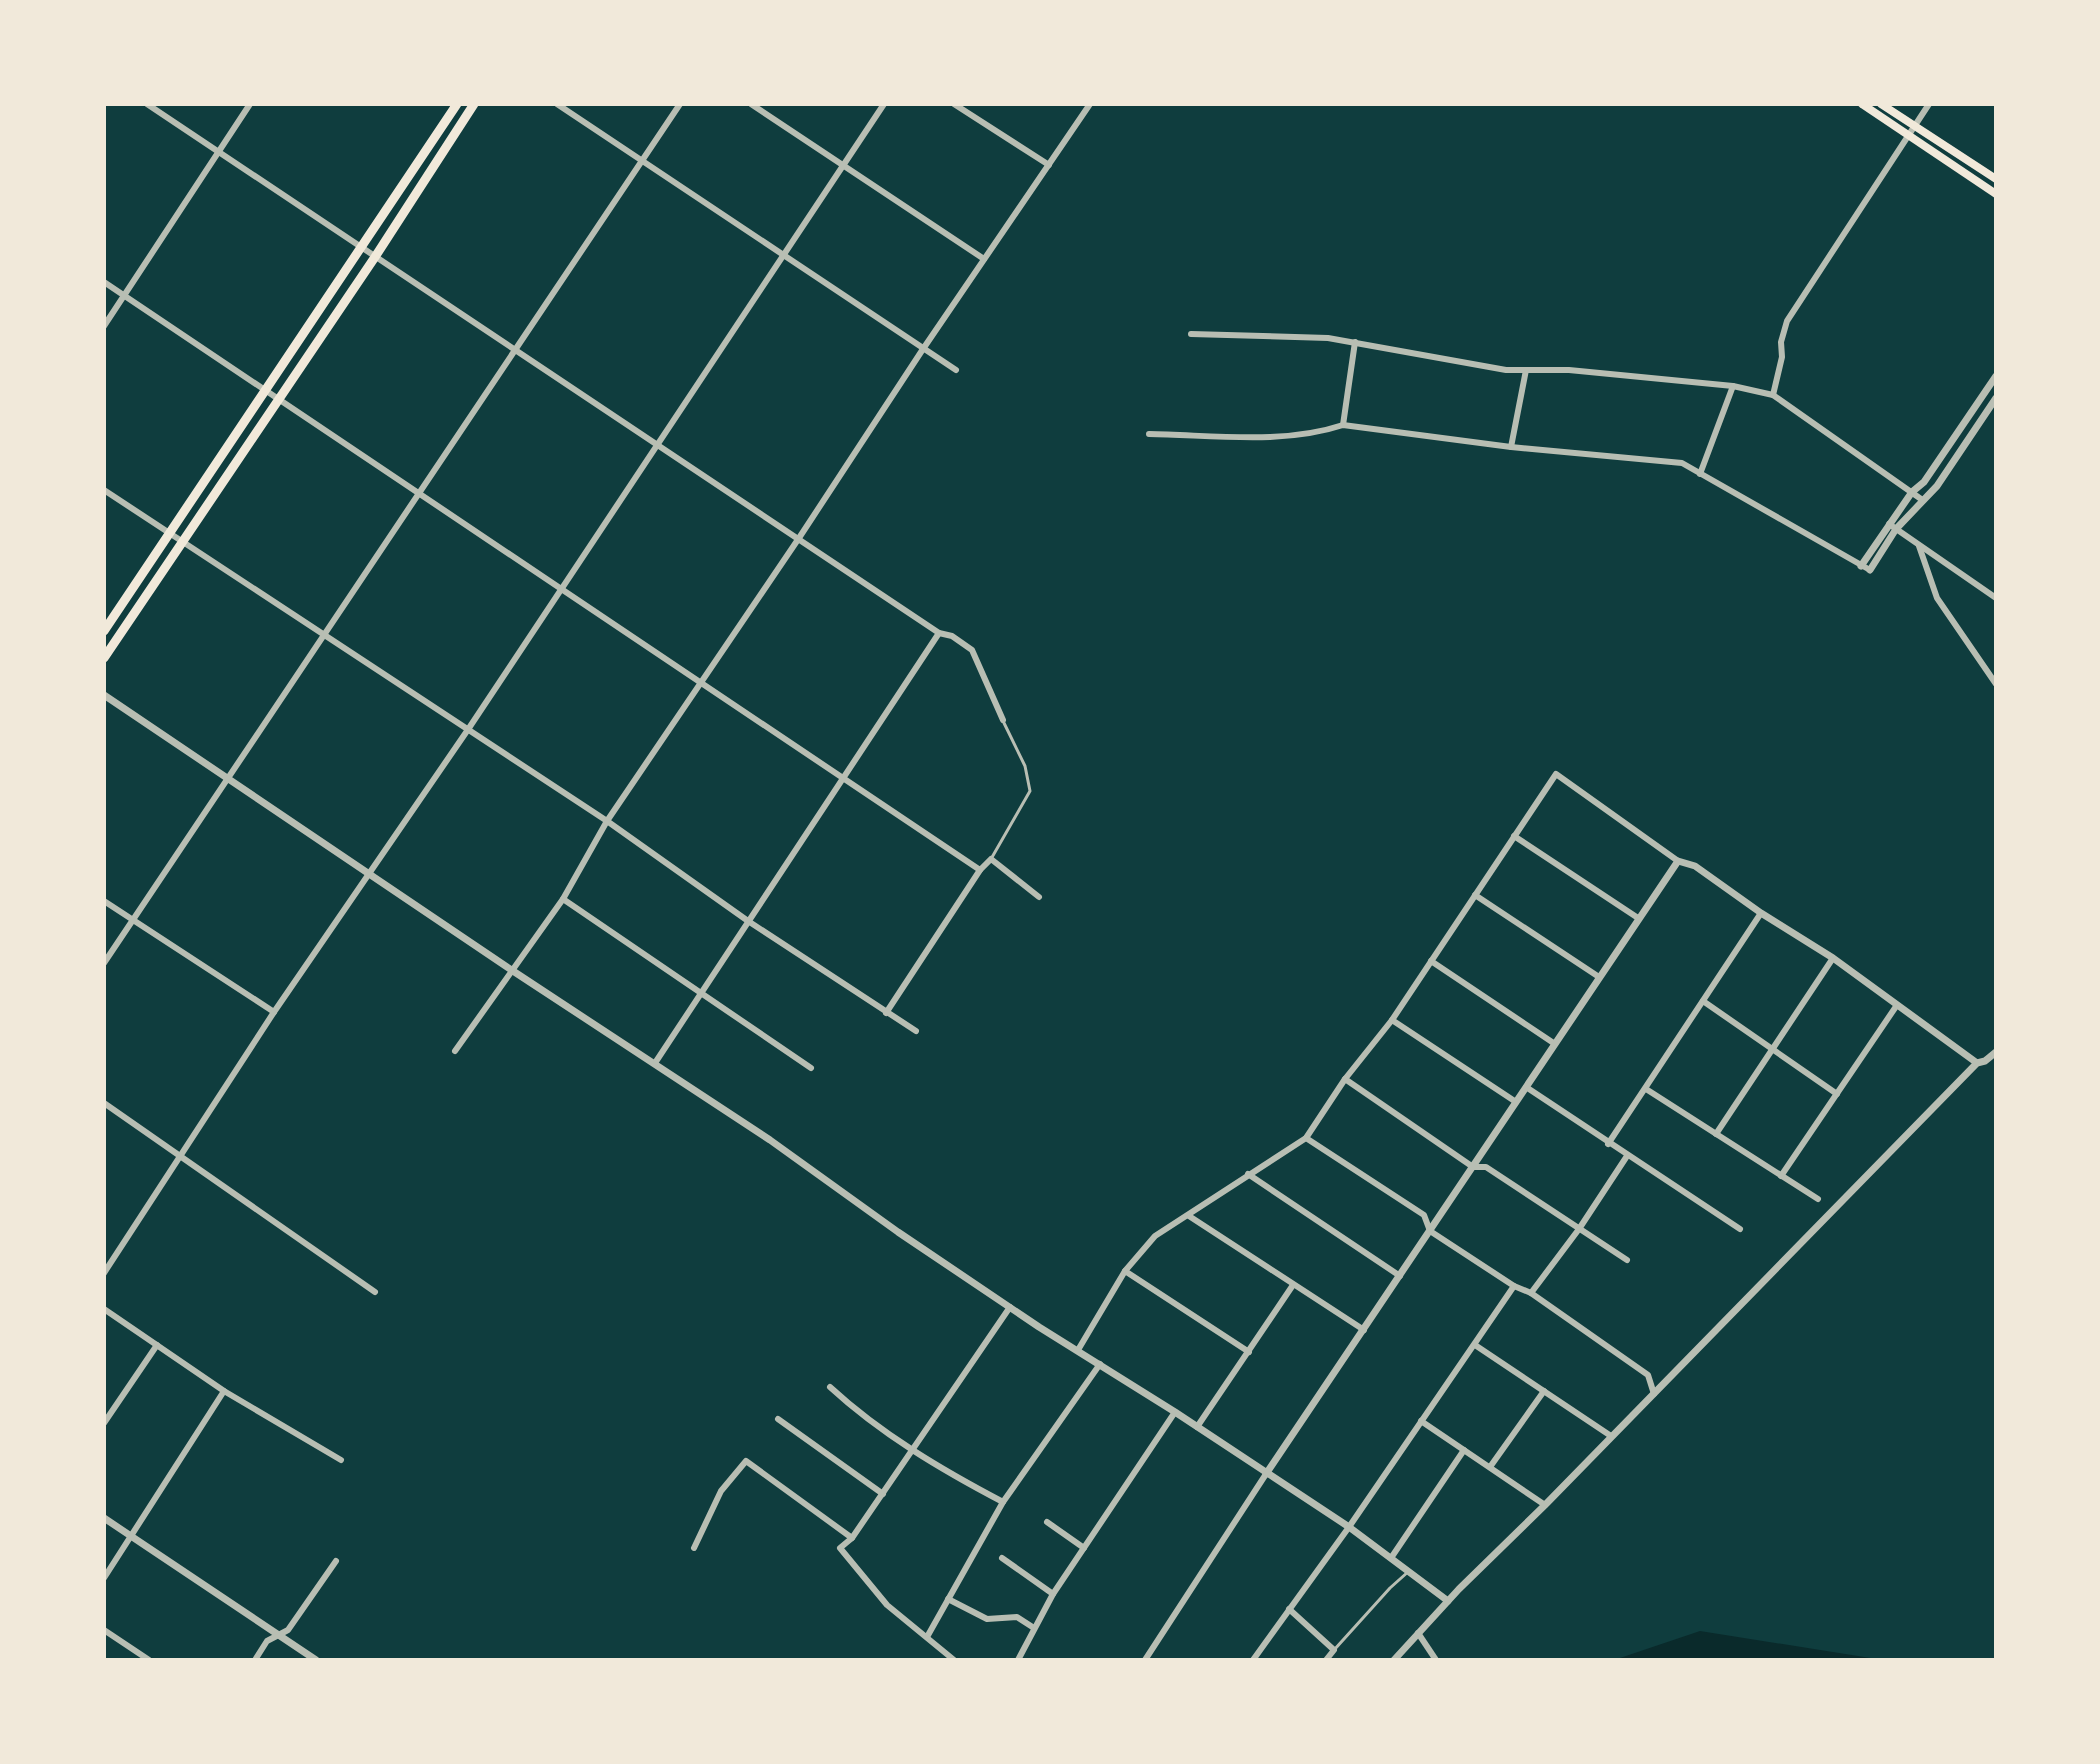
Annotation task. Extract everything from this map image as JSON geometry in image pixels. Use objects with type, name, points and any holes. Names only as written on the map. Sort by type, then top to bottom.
[{"type":"main road","points":[[104,631],[457,104]]},
{"type":"main road","points":[[104,658],[375,257],[474,104]]},
{"type":"main road","points":[[1862,104],[1996,194]]},
{"type":"main road","points":[[1881,104],[1996,179]]},
{"type":"street","points":[[147,104],[939,633],[952,636],[972,650],[1003,720]]},
{"type":"street","points":[[104,326],[250,104]]},
{"type":"street","points":[[557,104],[956,370]]},
{"type":"street","points":[[104,963],[680,104]]},
{"type":"street","points":[[751,104],[984,259]]},
{"type":"street","points":[[104,1273],[274,1012],[467,731],[884,104]]},
{"type":"street","points":[[954,104],[1049,165]]},
{"type":"street","points":[[455,1051],[563,899],[607,821],[1090,104]]},
{"type":"street","points":[[1773,395],[1787,321],[1929,104]]},
{"type":"street","points":[[104,282],[980,870]]},
{"type":"street","points":[[1191,334],[1328,338],[1506,370],[1569,370],[1733,386],[1773,395],[1921,499]]},
{"type":"street","points":[[1343,425],[1355,342]]},
{"type":"street","points":[[1511,447],[1526,370]]},
{"type":"street","points":[[1149,434],[1277,436],[1321,432],[1343,425],[1511,447],[1682,463],[1870,570],[1912,492],[1924,482],[1993,387],[1996,376]]},
{"type":"street","points":[[1700,474],[1733,386]]},
{"type":"street","points":[[1861,566],[1893,526],[1937,486],[1996,398]]},
{"type":"street","points":[[104,490],[607,821],[748,921],[916,1031]]},
{"type":"street","points":[[1893,526],[1996,598]]},
{"type":"street","points":[[1919,546],[1937,598],[1996,684]]},
{"type":"street","points":[[655,1063],[939,633]]},
{"type":"street","points":[[104,695],[770,1140],[898,1232],[1010,1307],[1349,1527],[1448,1601]]},
{"type":"street","points":[[1078,1350],[1125,1271],[1155,1236],[1306,1138],[1345,1079],[1392,1020],[1556,774],[1678,861],[1695,866],[1761,913],[1833,958],[1977,1063]]},
{"type":"street","points":[[1514,836],[1638,918]]},
{"type":"street","points":[[886,1013],[980,870],[991,859],[1039,897]]},
{"type":"street","points":[[1145,1660],[1266,1474],[1678,861]]},
{"type":"street","points":[[1475,895],[1599,977]]},
{"type":"street","points":[[563,899],[811,1068]]},
{"type":"street","points":[[104,901],[274,1012]]},
{"type":"street","points":[[1608,1144],[1761,913]]},
{"type":"street","points":[[1716,1134],[1833,958]]},
{"type":"street","points":[[1431,961],[1555,1044]]},
{"type":"street","points":[[1703,1001],[1837,1094]]},
{"type":"street","points":[[1781,1176],[1897,1005]]},
{"type":"street","points":[[1392,1020],[1516,1102]]},
{"type":"street","points":[[1394,1660],[1448,1601],[1977,1063],[1996,1052]]},
{"type":"street","points":[[1345,1079],[1473,1167],[1486,1167],[1627,1260]]},
{"type":"street","points":[[1526,1087],[1740,1229]]},
{"type":"street","points":[[1646,1089],[1818,1199]]},
{"type":"street","points":[[104,1103],[375,1292]]},
{"type":"street","points":[[1306,1138],[1424,1215],[1430,1231],[1514,1286],[1531,1293],[1648,1375],[1654,1394]]},
{"type":"street","points":[[1531,1293],[1579,1229],[1627,1156]]},
{"type":"street","points":[[1248,1174],[1400,1276]]},
{"type":"street","points":[[1189,1216],[1364,1330]]},
{"type":"street","points":[[1125,1271],[1249,1352]]},
{"type":"street","points":[[1197,1427],[1293,1285]]},
{"type":"street","points":[[1253,1660],[1349,1527],[1514,1286]]},
{"type":"street","points":[[954,1660],[887,1605],[840,1548],[852,1538],[1010,1307]]},
{"type":"street","points":[[104,1309],[224,1391],[341,1460]]},
{"type":"street","points":[[104,1423],[157,1345]]},
{"type":"street","points":[[1475,1345],[1611,1436]]},
{"type":"street","points":[[927,1637],[1003,1502],[1100,1364]]},
{"type":"street","points":[[830,1387],[850,1406],[938,1468],[1003,1502]]},
{"type":"street","points":[[104,1578],[224,1391]]},
{"type":"street","points":[[1490,1467],[1544,1391]]},
{"type":"street","points":[[1018,1660],[1053,1594],[1175,1412]]},
{"type":"street","points":[[778,1419],[883,1494]]},
{"type":"street","points":[[1421,1421],[1545,1505]]},
{"type":"street","points":[[1391,1558],[1464,1450]]},
{"type":"street","points":[[694,1548],[721,1491],[746,1461],[852,1538]]},
{"type":"street","points":[[104,1518],[316,1660]]},
{"type":"street","points":[[1047,1522],[1084,1548]]},
{"type":"street","points":[[1002,1558],[1053,1594]]},
{"type":"street","points":[[255,1660],[267,1641],[288,1630],[336,1561]]},
{"type":"street","points":[[948,1599],[987,1619],[1017,1617],[1034,1628]]},
{"type":"street","points":[[1289,1609],[1334,1650],[1326,1660]]},
{"type":"street","points":[[104,1630],[149,1660]]},
{"type":"street","points":[[1418,1633],[1436,1660]]},
{"type":"lane","points":[[991,859],[1030,791],[1025,766],[1003,720]]},
{"type":"lane","points":[[1334,1650],[1410,1570]]},
{"type":"water","points":[[1700,1631],[1883,1660],[1614,1660]]}]
